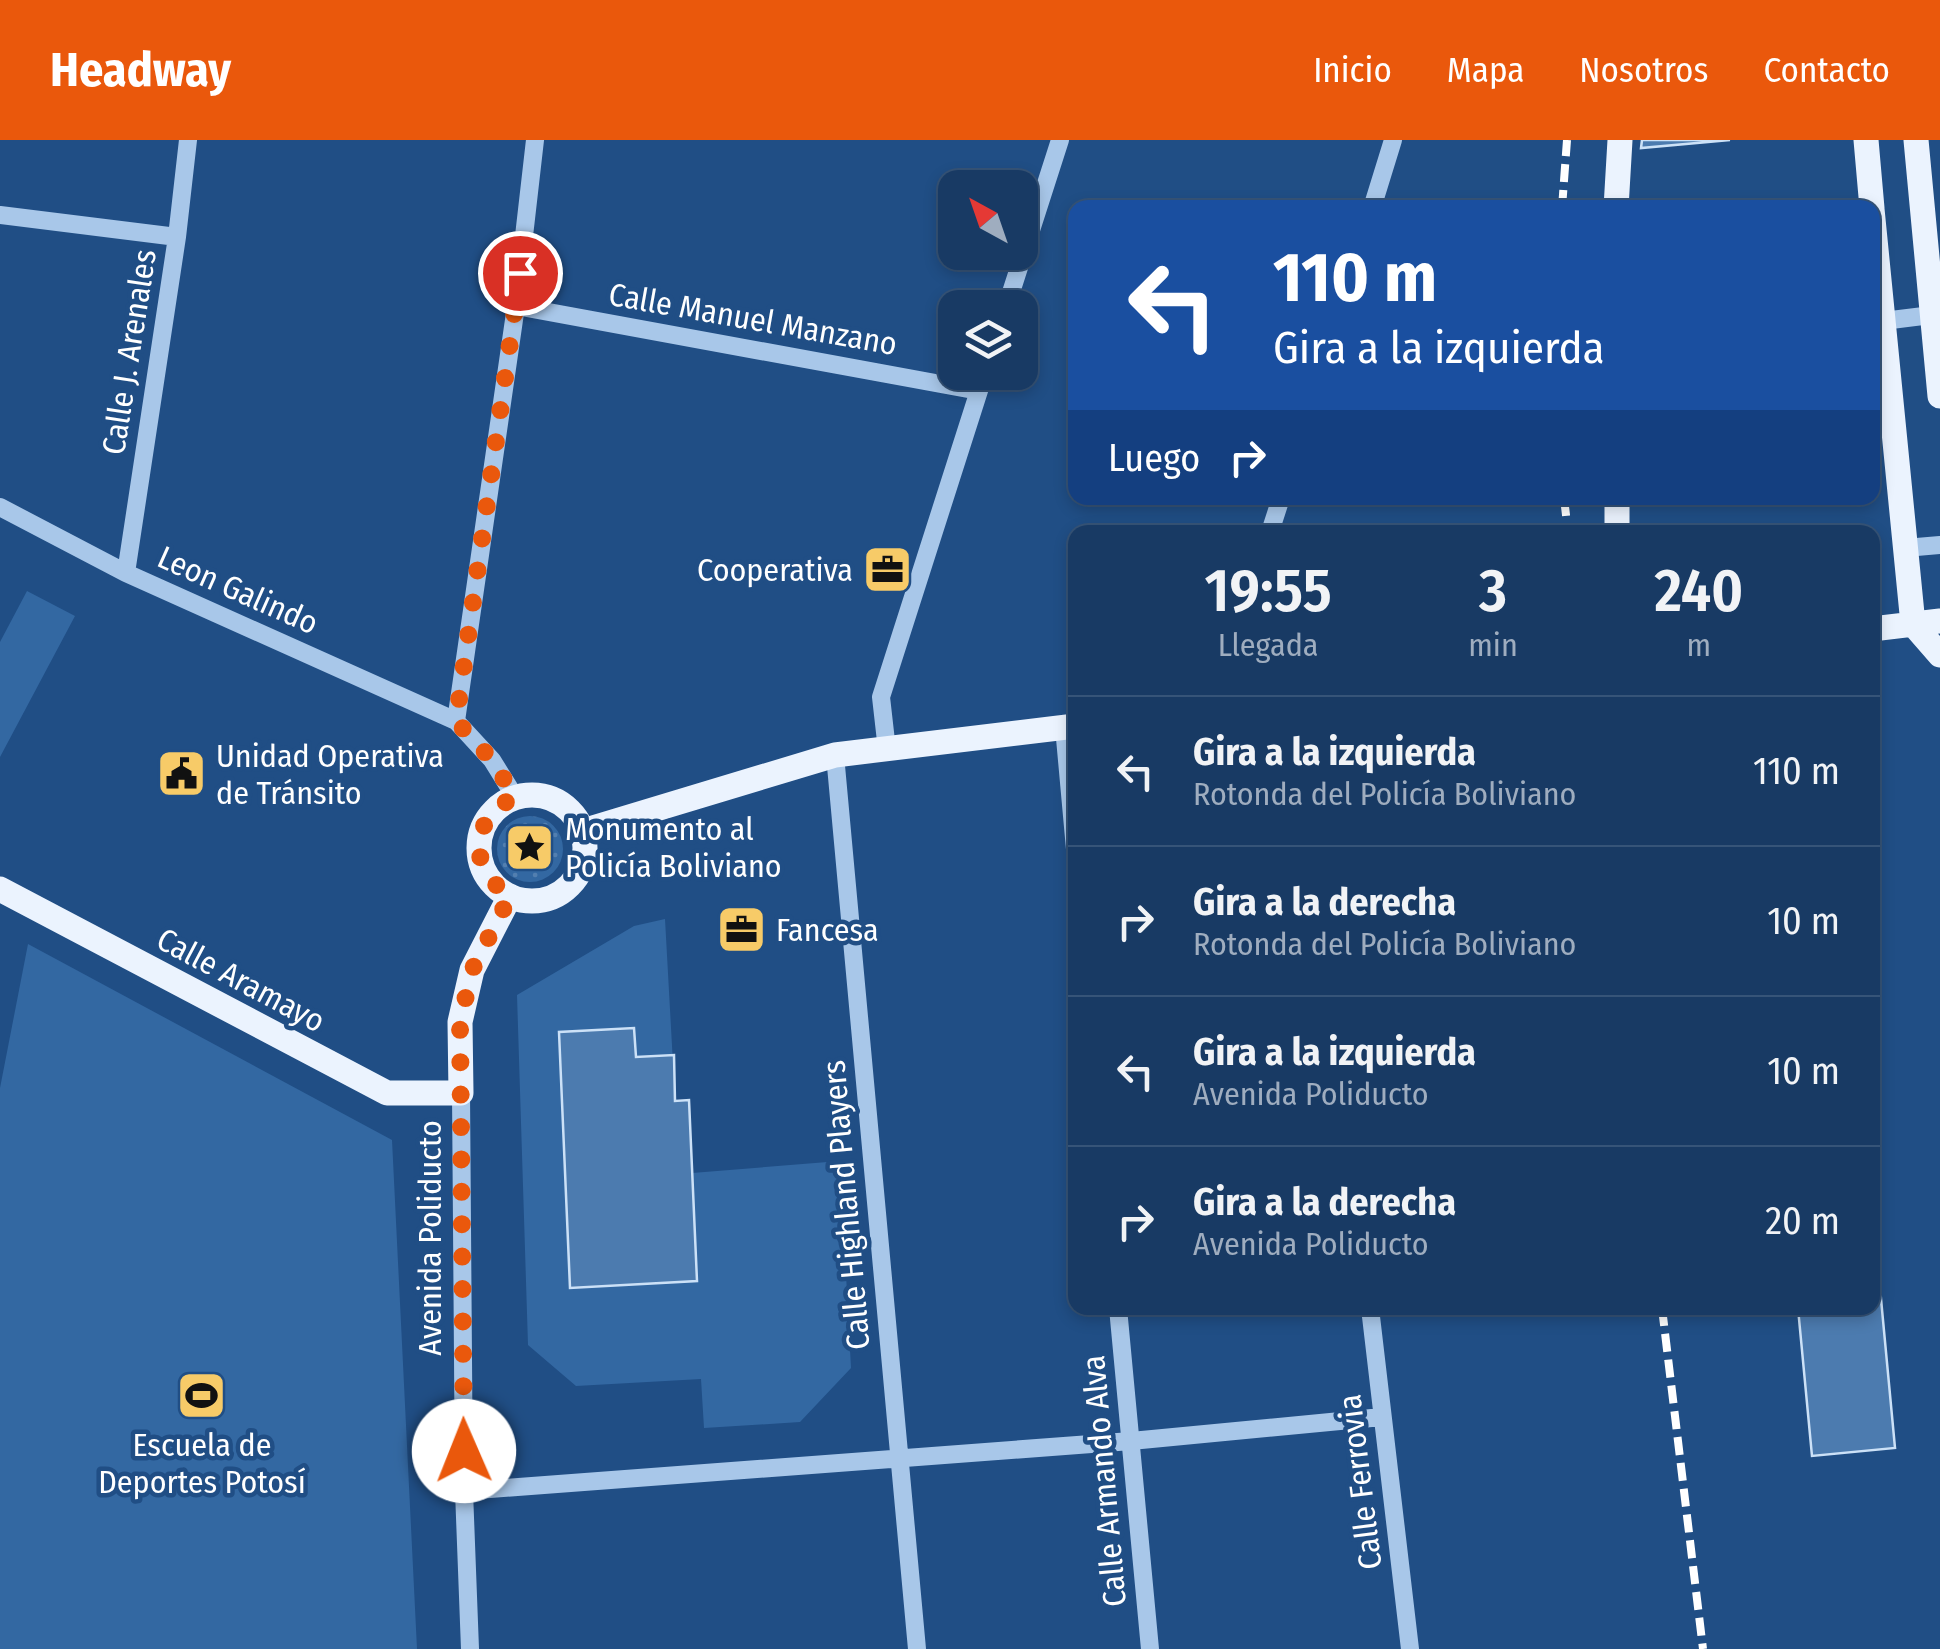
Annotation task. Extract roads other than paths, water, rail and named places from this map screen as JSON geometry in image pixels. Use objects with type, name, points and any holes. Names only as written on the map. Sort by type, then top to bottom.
[{"type":"main road","points":[[1616,200],[1620,140]]},
{"type":"main road","points":[[1866,140],[1871,200]]},
{"type":"main road","points":[[1916,140],[1936,315],[1940,396]]},
{"type":"main road","points":[[1880,283],[1913,624],[1940,655]]},
{"type":"main road","points":[[1880,628],[1940,621]]},
{"type":"main road","points":[[583,832],[835,755],[1068,727]]},
{"type":"main road","points":[[546,796],[562,803],[583,832],[583,866],[561,893],[527,901],[496,887],[485,874],[480,839],[492,813],[515,797],[546,796]]},
{"type":"main road","name":"Calle Aramayo","points":[[0,890],[387,1093],[461,1093]]},
{"type":"main road","name":"Avenida Poliducto","points":[[461,1093],[460,1022],[472,970],[510,896]]},
{"type":"street","name":"Calle J. Arenales","points":[[126,573],[178,237],[188,140]]},
{"type":"street","points":[[515,797],[492,760],[456,721],[516,306],[535,140]]},
{"type":"street","points":[[1012,290],[1060,140]]},
{"type":"street","points":[[1374,200],[1393,140]]},
{"type":"street","points":[[0,215],[178,237]]},
{"type":"street","name":"Calle Manuel Manzano","points":[[516,306],[938,375]]},
{"type":"street","points":[[1884,321],[1936,315]]},
{"type":"street","points":[[887,750],[882,697],[979,390]]},
{"type":"street","name":"Leon Galindo","points":[[0,507],[126,573],[456,721]]},
{"type":"street","points":[[1906,548],[1940,544]]},
{"type":"street","name":"Calle Highland Players","points":[[835,755],[916,1649]]},
{"type":"street","name":"Avenida Poliducto","points":[[461,1093],[464,1490],[470,1649]]},
{"type":"street","name":"Calle Armando Alva","points":[[1119,1315],[1150,1649]]},
{"type":"street","name":"Calle Ferrovia","points":[[1371,1315],[1410,1649]]},
{"type":"street","points":[[464,1490],[1131,1441],[1382,1417]]},
{"type":"railway","points":[[1563,200],[1567,140]]},
{"type":"railway","points":[[1565,505],[1567,525]]},
{"type":"railway","points":[[1663,1315],[1703,1649]]},
{"type":"place","name":"Cooperativa","points":[[888,570]]},
{"type":"place","name":"Unidad Operativa de Tránsito","points":[[181,774]]},
{"type":"place","name":"Monumento al Policía Boliviano","points":[[530,847]]},
{"type":"place","name":"Fancesa","points":[[741,930]]},
{"type":"place","name":"Escuela de Deportes Potosí","points":[[202,1395]]}]
